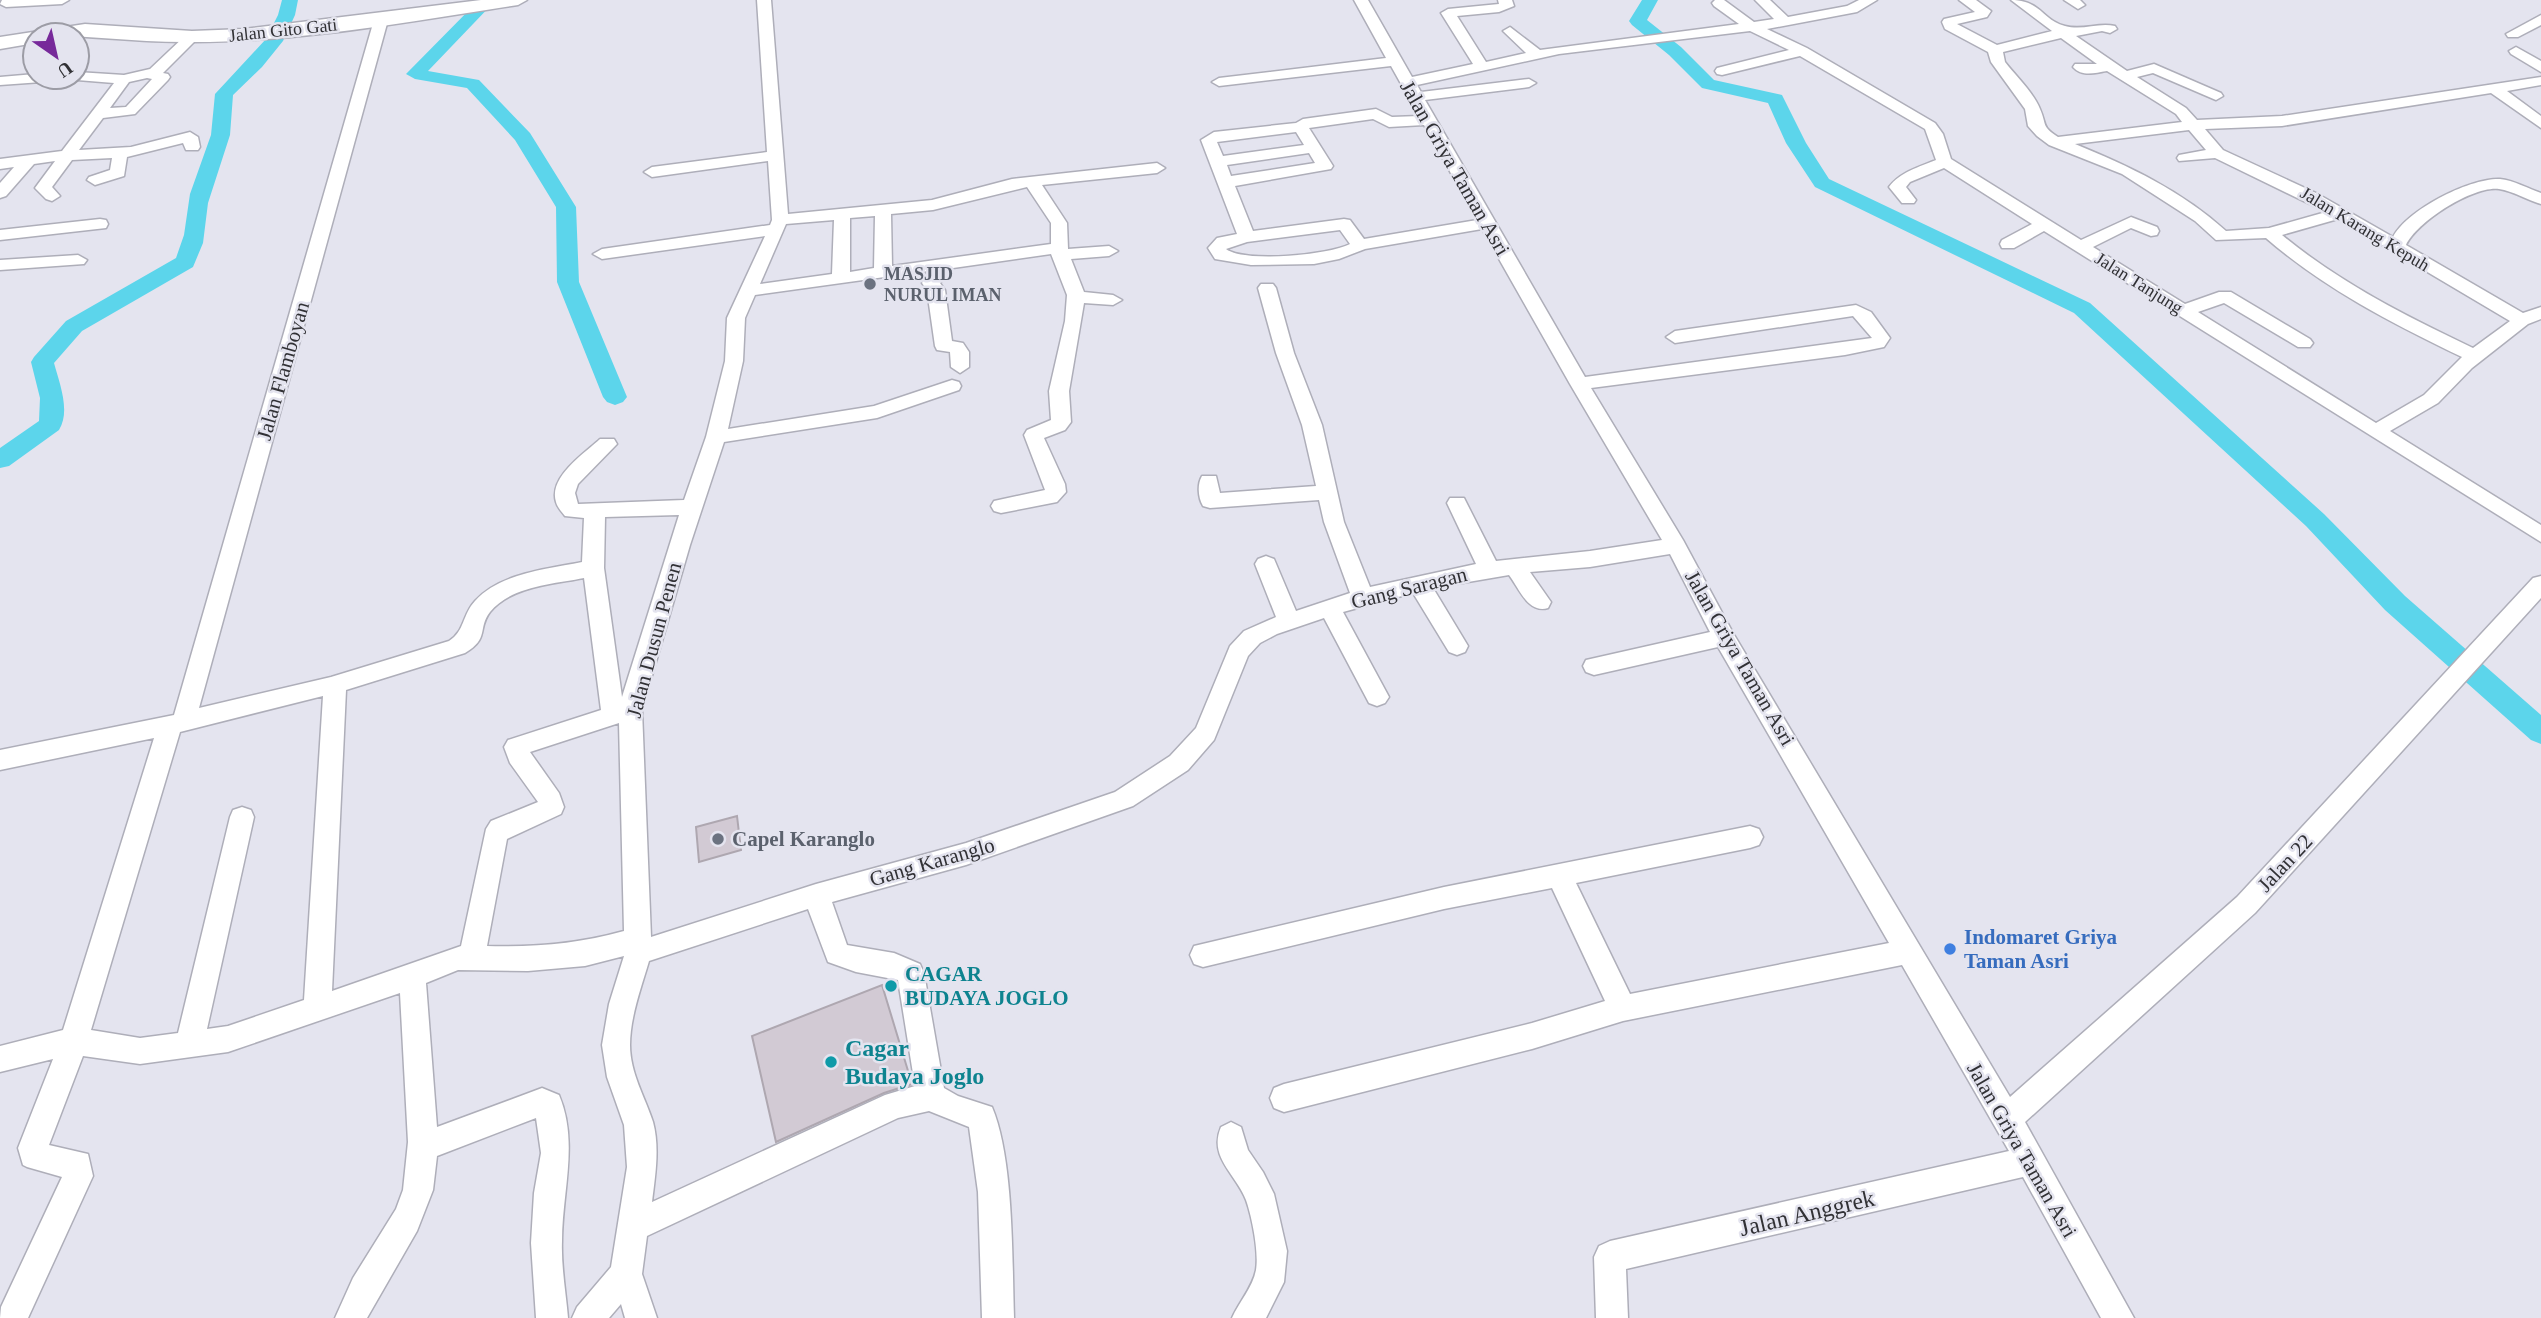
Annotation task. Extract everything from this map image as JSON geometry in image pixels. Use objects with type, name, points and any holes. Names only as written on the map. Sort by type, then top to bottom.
[{"type":"main road","name":"Jalan Gito Gati","points":[[91,30],[192,37],[244,35],[381,20],[517,0]]},
{"type":"main road","points":[[0,43],[21,39]]},
{"type":"street","points":[[5,4],[62,0]]},
{"type":"street","points":[[70,0],[75,0]]},
{"type":"street","name":"Jalan Dusun Penen","points":[[626,1274],[642,1167],[639,1125],[621,1077],[616,1045],[637,946],[622,712],[716,438],[734,361],[736,318],[777,224],[777,155],[764,0]]},
{"type":"street","name":"Jalan Griya Taman Asri","points":[[1360,0],[1579,384],[1676,545],[1724,637],[1814,785],[2007,1119],[2017,1165],[2118,1318]]},
{"type":"street","points":[[1482,67],[1448,13],[1488,4],[1507,6],[1505,0]]},
{"type":"street","points":[[1411,90],[1482,67],[1536,54],[1587,45],[1785,22],[1853,9],[1870,0]]},
{"type":"street","points":[[1966,0],[1984,11],[1982,15],[1949,22],[1950,26],[1995,50],[2061,31],[2085,32],[2102,27],[2110,29]]},
{"type":"street","name":"Jalan Karang Kepuh","points":[[2018,0],[2109,66],[2181,111],[2217,153],[2294,187],[2522,320]]},
{"type":"street","points":[[1766,1],[1785,22]]},
{"type":"street","points":[[1719,3],[1752,27],[1802,51],[1936,132],[1938,152],[1945,162],[1904,179],[1897,187],[1909,200]]},
{"type":"street","points":[[2513,34],[2541,19]]},
{"type":"street","name":"Jalan Flamboyan","points":[[12,1318],[78,1176],[77,1165],[37,1157],[33,1155],[33,1148],[74,1041],[177,723],[381,20]]},
{"type":"street","points":[[1510,31],[1536,54]]},
{"type":"street","points":[[149,75],[192,37]]},
{"type":"street","points":[[1995,50],[1998,62],[2033,109],[2036,126],[2055,142],[2128,171],[2201,217],[2222,236],[2270,233],[2339,214]]},
{"type":"street","points":[[1722,71],[1802,51]]},
{"type":"street","points":[[2516,51],[2541,68]]},
{"type":"street","points":[[1219,82],[1394,61]]},
{"type":"street","points":[[2080,67],[2088,70],[2109,66]]},
{"type":"street","points":[[2124,76],[2154,68],[2216,96]]},
{"type":"street","points":[[91,77],[163,77],[130,111],[97,114]]},
{"type":"street","points":[[52,196],[43,187],[124,79]]},
{"type":"street","points":[[0,81],[21,80]]},
{"type":"street","points":[[1411,90],[1529,83]]},
{"type":"street","points":[[2055,142],[2194,125],[2282,121],[2427,100],[2491,87],[2537,84]]},
{"type":"street","points":[[2491,87],[2541,123]]},
{"type":"street","points":[[1303,124],[1376,114],[1389,122],[1428,120]]},
{"type":"street","points":[[1227,182],[1324,168],[1325,164],[1301,127],[1214,136],[1209,142],[1247,237]]},
{"type":"street","points":[[0,164],[65,156],[134,152],[189,136],[192,147]]},
{"type":"street","points":[[1218,161],[1313,148]]},
{"type":"street","points":[[95,180],[118,173],[120,152]]},
{"type":"street","points":[[2185,158],[2217,153]]},
{"type":"street","points":[[652,172],[777,155]]},
{"type":"street","points":[[0,193],[29,160]]},
{"type":"street","name":"Jalan Tanjung","points":[[1945,162],[2541,535]]},
{"type":"street","points":[[602,254],[777,224],[948,203],[992,189],[1032,182],[1157,168]]},
{"type":"street","points":[[1001,506],[1050,497],[1056,492],[1055,482],[1034,444],[1034,435],[1061,422],[1059,391],[1074,321],[1076,295],[1070,274],[1059,252],[1059,223],[1032,182]]},
{"type":"street","points":[[2396,248],[2405,230],[2457,195],[2475,187],[2500,184],[2541,199]]},
{"type":"street","points":[[883,212],[883,270]]},
{"type":"street","points":[[841,276],[842,216]]},
{"type":"street","points":[[2079,247],[2131,222],[2151,231]]},
{"type":"street","points":[[1360,245],[1344,224],[1247,237],[1223,242],[1217,248],[1221,255],[1232,259],[1294,261],[1342,253],[1360,245],[1487,223]]},
{"type":"street","points":[[0,235],[100,224]]},
{"type":"street","points":[[2008,244],[2044,224]]},
{"type":"street","points":[[2270,233],[2303,261],[2376,308],[2474,356]]},
{"type":"street","points":[[748,290],[937,264],[1059,252],[1110,251]]},
{"type":"street","points":[[0,265],[78,260]]},
{"type":"street","points":[[937,264],[937,276],[930,284],[936,290],[944,346],[956,347],[960,352],[960,367]]},
{"type":"street","points":[[1267,288],[1284,354],[1312,425],[1334,522],[1363,597]]},
{"type":"street","points":[[1076,295],[1093,300],[1113,300]]},
{"type":"street","points":[[2184,312],[2225,296],[2304,343]]},
{"type":"street","points":[[1579,384],[1878,343],[1881,338],[1865,316],[1856,310],[1675,337]]},
{"type":"street","points":[[2376,431],[2431,398],[2474,356],[2522,320],[2541,312]]},
{"type":"street","points":[[1786,321],[1811,351]]},
{"type":"street","points":[[1716,331],[1737,361]]},
{"type":"street","points":[[716,438],[877,412],[952,386]]},
{"type":"street","points":[[607,444],[568,481],[563,492],[572,511],[694,507]]},
{"type":"street","points":[[1209,481],[1210,501],[1328,492]]},
{"type":"street","points":[[1457,503],[1490,570]]},
{"type":"street","points":[[472,957],[495,837],[500,829],[552,807],[551,800],[517,753],[523,744],[622,712],[593,568],[595,512]]},
{"type":"street","name":"Gang Saragan","points":[[1206,733],[1238,652],[1252,637],[1269,628],[1363,597],[1418,583],[1514,566],[1590,559],[1676,545]]},
{"type":"street","points":[[1266,564],[1289,622]]},
{"type":"street","points":[[1514,566],[1540,602]]},
{"type":"street","points":[[0,760],[177,723],[332,685],[457,646],[470,639],[482,606],[497,596],[522,584],[593,568]]},
{"type":"street","points":[[1418,583],[1457,646]]},
{"type":"street","name":"Jalan 22","points":[[2007,1119],[2246,905],[2541,584]]},
{"type":"street","points":[[1330,608],[1377,697]]},
{"type":"street","points":[[1594,666],[1724,637]]},
{"type":"street","points":[[317,1010],[336,689],[332,685]]},
{"type":"street","name":"Gang Karanglo","points":[[74,1041],[140,1051],[228,1039],[317,1010],[457,958],[516,959],[584,954],[637,946],[966,854],[1100,810],[1125,799],[1179,763],[1206,733]]},
{"type":"street","points":[[190,1045],[206,964],[224,902],[242,817]]},
{"type":"street","points":[[1203,955],[1444,898],[1750,837]]},
{"type":"street","points":[[1559,875],[1623,1008]]},
{"type":"street","points":[[816,895],[837,953],[859,963],[893,965],[910,973],[931,1096]]},
{"type":"street","points":[[1284,1098],[1532,1036],[1623,1008],[1909,951]]},
{"type":"street","points":[[351,1318],[363,1289],[399,1234],[412,1207],[422,1176],[423,1147],[412,976]]},
{"type":"street","points":[[0,1059],[74,1041]]},
{"type":"street","points":[[633,1227],[895,1105],[931,1096],[951,1108],[982,1117],[988,1141],[996,1242],[998,1318]]},
{"type":"street","points":[[423,1147],[542,1102],[549,1105],[556,1153],[549,1193],[546,1243],[552,1318]]},
{"type":"street","points":[[1231,1137],[1232,1152],[1238,1165],[1256,1188],[1262,1202],[1273,1251],[1274,1270],[1268,1286],[1248,1318]]},
{"type":"street","name":"Jalan Anggrek","points":[[1612,1318],[1610,1257],[2017,1165]]},
{"type":"street","points":[[591,1315],[626,1274]]},
{"type":"street","points":[[626,1274],[640,1318]]},
{"type":"building","name":"Capel Karanglo","points":[[737,816],[741,850],[699,862],[696,827]]},
{"type":"building","name":"Cagar Budaya Joglo","points":[[882,985],[912,1084],[884,1093],[776,1142],[752,1036]]},
{"type":"waterway","points":[[0,460],[51,424],[52,398],[42,362],[74,326],[185,262],[195,235],[200,194],[220,135],[224,94],[274,41],[287,15],[290,0]]},
{"type":"waterway","points":[[488,0],[415,74],[473,84],[523,137],[566,207],[568,282],[615,397]]},
{"type":"waterway","points":[[1650,0],[1638,21],[1675,51],[1708,84],[1775,99],[1796,143],[1822,183],[2082,308],[2315,520],[2395,603],[2541,732]]},
{"type":"place","name":"MASJID NURUL IMAN","points":[[870,284]]},
{"type":"place","name":"Capel Karanglo","points":[[718,839]]},
{"type":"place","name":"Indomaret Griya Taman Asri","points":[[1950,949]]},
{"type":"place","name":"CAGAR BUDAYA JOGLO","points":[[891,986]]},
{"type":"place","name":"Cagar Budaya Joglo","points":[[831,1062]]}]
